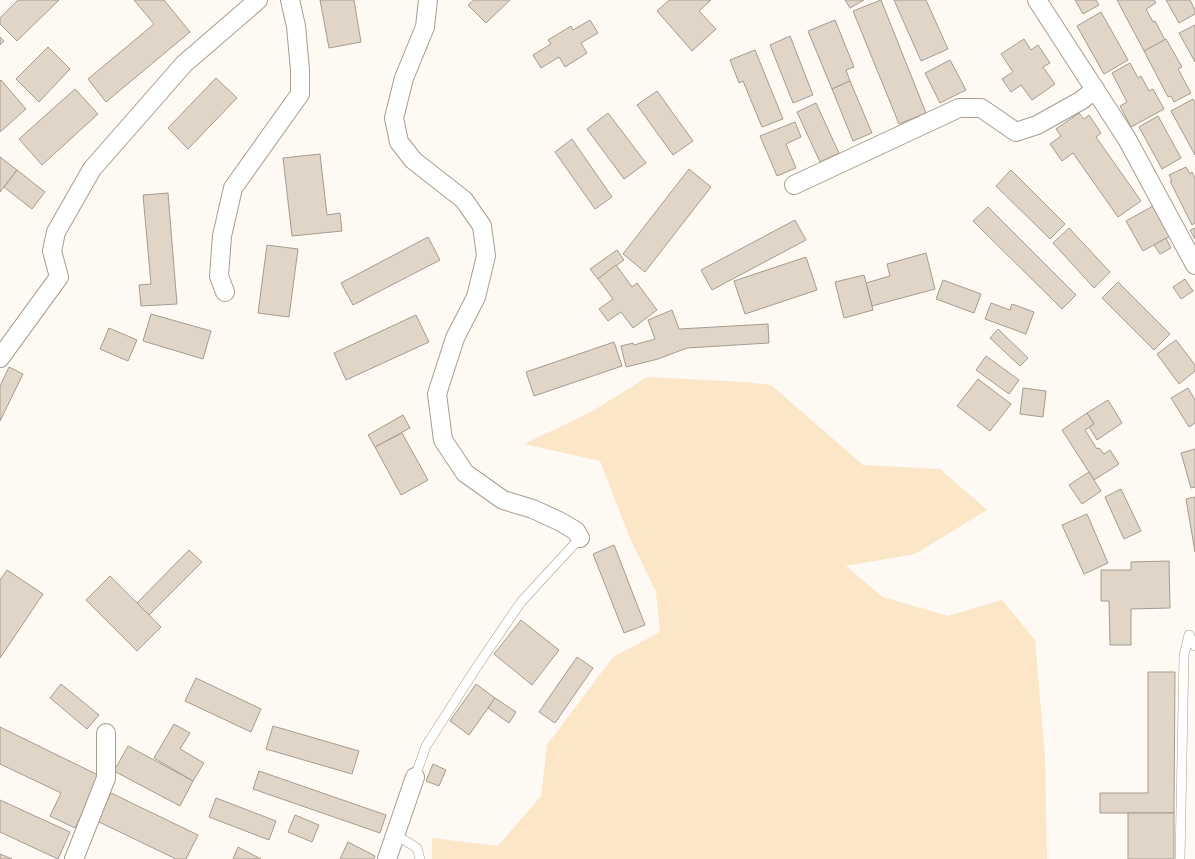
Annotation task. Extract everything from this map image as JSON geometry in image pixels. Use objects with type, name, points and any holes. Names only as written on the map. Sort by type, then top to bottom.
[{"type":"street","points":[[0,358],[58,277],[52,251],[56,232],[92,169],[184,64],[258,0]]},
{"type":"street","points":[[225,292],[219,276],[222,236],[233,188],[300,94],[300,70],[296,26],[290,0]]},
{"type":"street","points":[[428,0],[425,27],[404,78],[394,118],[399,142],[413,160],[464,200],[482,226],[486,256],[476,298],[455,338],[437,394],[443,440],[465,473],[471,478],[503,500],[533,509],[561,522],[576,531],[580,538]]},
{"type":"street","points":[[1037,0],[1127,139],[1195,265]]},
{"type":"street","points":[[794,185],[959,108],[981,108],[1016,132],[1037,124],[1082,100],[1095,89]]},
{"type":"street","points":[[74,859],[106,778],[106,733]]},
{"type":"street","points":[[387,859],[415,778]]},
{"type":"lane","points":[[415,778],[426,746],[521,602],[580,538]]},
{"type":"lane","points":[[1180,859],[1184,655],[1189,635],[1195,646]]},
{"type":"lane","points":[[396,835],[417,848],[420,859]]},
{"type":"shaded area","points":[[647,377],[744,382],[771,385],[863,465],[940,469],[987,510],[915,554],[846,566],[883,597],[948,616],[1002,600],[1035,640],[1045,757],[1047,859],[432,859],[432,838],[498,846],[541,796],[547,745],[613,657],[660,632],[656,592],[629,536],[600,461],[524,444],[591,412]]},
{"type":"building","points":[[18,0],[59,0],[17,41],[0,24],[0,18]]},
{"type":"building","points":[[134,0],[164,0],[190,32],[106,102],[88,79],[154,24]]},
{"type":"building","points":[[320,0],[354,0],[361,42],[329,48]]},
{"type":"building","points":[[474,0],[510,0],[486,23],[468,5]]},
{"type":"building","points":[[669,0],[711,0],[699,11],[716,29],[692,51],[657,11]]},
{"type":"building","points":[[845,0],[864,0],[850,8]]},
{"type":"building","points":[[881,0],[926,113],[899,124],[853,11]]},
{"type":"building","points":[[894,0],[926,0],[948,49],[921,61]]},
{"type":"building","points":[[1075,0],[1096,0],[1099,5],[1083,14]]},
{"type":"building","points":[[1117,0],[1154,0],[1156,3],[1146,9],[1153,22],[1155,21],[1165,40],[1144,51]]},
{"type":"building","points":[[1166,0],[1190,0],[1195,10],[1195,14],[1179,23]]},
{"type":"building","points":[[1101,12],[1128,60],[1104,74],[1077,26]]},
{"type":"building","points":[[590,20],[598,33],[581,43],[587,53],[565,67],[559,57],[541,68],[533,55],[551,44],[548,40],[571,26],[573,30]]},
{"type":"building","points":[[835,20],[854,67],[846,70],[850,81],[832,89],[808,31]]},
{"type":"building","points":[[1195,25],[1195,62],[1179,33]]},
{"type":"building","points":[[790,36],[813,95],[793,103],[770,45]]},
{"type":"building","points":[[0,37],[4,41],[0,45]]},
{"type":"building","points":[[1024,39],[1031,50],[1038,45],[1050,63],[1043,67],[1055,84],[1032,100],[1021,85],[1011,92],[1002,79],[1013,72],[1001,54]]},
{"type":"building","points":[[1166,39],[1182,67],[1178,69],[1191,93],[1174,102],[1171,96],[1168,97],[1144,51]]},
{"type":"building","points":[[48,47],[70,69],[39,102],[16,79]]},
{"type":"building","points":[[755,50],[783,119],[762,127],[743,81],[739,83],[730,60]]},
{"type":"building","points":[[950,60],[966,90],[940,103],[925,73]]},
{"type":"building","points":[[1130,63],[1138,78],[1141,76],[1149,91],[1153,89],[1164,109],[1131,127],[1120,106],[1127,102],[1112,73]]},
{"type":"building","points":[[216,78],[237,98],[188,149],[168,128]]},
{"type":"building","points":[[1,80],[26,109],[0,132],[0,81]]},
{"type":"building","points":[[850,81],[872,133],[853,141],[832,89]]},
{"type":"building","points":[[75,89],[98,114],[42,165],[19,139]]},
{"type":"building","points":[[657,91],[693,141],[673,155],[637,105]]},
{"type":"building","points":[[1193,99],[1195,102],[1195,155],[1171,111]]},
{"type":"building","points":[[816,103],[839,153],[820,162],[797,112]]},
{"type":"building","points":[[608,113],[646,163],[624,179],[587,129]]},
{"type":"building","points":[[1079,113],[1084,119],[1089,115],[1101,133],[1096,137],[1141,201],[1118,217],[1073,153],[1062,161],[1050,144],[1061,136],[1056,129]]},
{"type":"building","points":[[1158,116],[1181,158],[1162,169],[1139,127]]},
{"type":"building","points":[[795,122],[801,137],[786,144],[796,168],[777,176],[760,136]]},
{"type":"building","points":[[572,139],[612,197],[595,209],[555,152]]},
{"type":"building","points":[[320,154],[327,215],[340,213],[342,231],[292,236],[283,158]]},
{"type":"building","points":[[0,157],[17,170],[0,192]]},
{"type":"building","points":[[1186,167],[1190,174],[1192,172],[1195,178],[1195,223],[1192,225],[1170,181],[1172,181],[1169,175]]},
{"type":"building","points":[[689,169],[711,187],[645,272],[623,254]]},
{"type":"building","points":[[17,170],[45,192],[32,209],[4,187]]},
{"type":"building","points":[[1011,170],[1065,224],[1050,239],[996,186]]},
{"type":"building","points":[[168,193],[177,304],[141,306],[139,285],[151,284],[143,195]]},
{"type":"building","points":[[1153,206],[1170,236],[1143,251],[1126,221]]},
{"type":"building","points":[[988,207],[1076,295],[1062,309],[973,221]]},
{"type":"building","points":[[795,220],[806,240],[712,290],[701,270]]},
{"type":"building","points":[[1069,228],[1110,272],[1094,288],[1053,243]]},
{"type":"building","points":[[1195,228],[1195,239],[1190,230]]},
{"type":"building","points":[[428,237],[440,260],[353,305],[341,283]]},
{"type":"building","points":[[1166,238],[1171,248],[1160,254],[1154,245]]},
{"type":"building","points":[[267,245],[298,249],[289,317],[258,313]]},
{"type":"building","points":[[617,250],[624,260],[598,279],[590,269]]},
{"type":"building","points":[[926,253],[935,289],[872,306],[866,283],[890,276],[887,264]]},
{"type":"building","points":[[806,257],[817,290],[745,314],[734,281]]},
{"type":"building","points":[[616,265],[632,287],[637,283],[657,310],[633,328],[621,312],[608,321],[599,309],[613,299],[598,279]]},
{"type":"building","points":[[864,275],[873,310],[844,318],[835,282]]},
{"type":"building","points":[[1185,279],[1193,291],[1181,299],[1173,287]]},
{"type":"building","points":[[943,280],[981,294],[974,313],[936,299]]},
{"type":"building","points":[[1118,282],[1170,334],[1154,350],[1102,298]]},
{"type":"building","points":[[991,303],[1010,310],[1012,304],[1034,312],[1026,334],[985,319]]},
{"type":"building","points":[[672,310],[679,329],[768,324],[769,343],[687,348],[658,359],[626,367],[621,346],[633,343],[634,345],[655,339],[648,320]]},
{"type":"building","points":[[151,314],[211,331],[203,359],[143,341]]},
{"type":"building","points":[[416,315],[429,342],[346,380],[334,353]]},
{"type":"building","points":[[109,328],[137,340],[128,361],[100,349]]},
{"type":"building","points":[[998,329],[1028,358],[1020,366],[990,338]]},
{"type":"building","points":[[1176,340],[1195,365],[1195,371],[1179,384],[1157,354]]},
{"type":"building","points":[[614,342],[622,366],[534,396],[526,372]]},
{"type":"building","points":[[986,356],[1019,380],[1009,394],[976,370]]},
{"type":"building","points":[[9,367],[23,374],[0,421],[0,386]]},
{"type":"building","points":[[978,379],[1011,404],[990,431],[957,406]]},
{"type":"building","points":[[1023,388],[1046,391],[1043,417],[1020,414]]},
{"type":"building","points":[[1188,388],[1195,400],[1195,423],[1189,427],[1171,398]]},
{"type":"building","points":[[1108,400],[1122,423],[1097,440],[1089,427],[1094,424],[1087,413]]},
{"type":"building","points":[[1087,413],[1094,424],[1085,430],[1097,449],[1099,448],[1104,454],[1110,450],[1119,464],[1094,480],[1062,430]]},
{"type":"building","points":[[403,415],[410,428],[375,447],[368,435]]},
{"type":"building","points":[[402,433],[428,480],[401,495],[375,447]]},
{"type":"building","points":[[1195,449],[1195,487],[1191,488],[1181,453]]},
{"type":"building","points":[[1089,472],[1101,491],[1082,504],[1069,485]]},
{"type":"building","points":[[1121,489],[1141,531],[1124,539],[1105,497]]},
{"type":"building","points":[[1195,497],[1195,552],[1186,499]]},
{"type":"building","points":[[1087,514],[1108,563],[1084,574],[1062,525]]},
{"type":"building","points":[[614,545],[645,625],[624,633],[593,554]]},
{"type":"building","points":[[189,550],[202,562],[149,615],[137,603]]},
{"type":"building","points":[[1169,561],[1170,608],[1131,609],[1131,645],[1110,645],[1109,601],[1101,601],[1101,570],[1131,570],[1131,562]]},
{"type":"building","points":[[7,570],[43,594],[0,658],[0,580]]},
{"type":"building","points":[[110,576],[161,627],[137,651],[86,600]]},
{"type":"building","points":[[521,620],[559,650],[532,685],[494,654]]},
{"type":"building","points":[[577,657],[593,668],[555,723],[539,712]]},
{"type":"building","points":[[1148,672],[1175,672],[1174,813],[1100,813],[1100,793],[1148,793]]},
{"type":"building","points":[[196,678],[261,709],[251,732],[185,701]]},
{"type":"building","points":[[61,684],[99,715],[87,729],[50,698]]},
{"type":"building","points":[[476,684],[495,698],[469,735],[450,721]]},
{"type":"building","points":[[495,698],[516,712],[509,723],[488,708]]},
{"type":"building","points":[[174,724],[190,733],[180,749],[204,763],[193,781],[154,758]]},
{"type":"building","points":[[273,726],[359,751],[352,774],[266,749]]},
{"type":"building","points":[[0,727],[100,776],[75,828],[50,816],[61,793],[0,764]]},
{"type":"building","points":[[128,746],[193,781],[180,806],[114,771]]},
{"type":"building","points":[[433,764],[446,770],[439,786],[426,781]]},
{"type":"building","points":[[259,771],[386,815],[380,833],[253,789]]},
{"type":"building","points":[[111,793],[198,835],[186,859],[176,859],[97,821]]},
{"type":"building","points":[[216,798],[276,821],[269,840],[209,817]]},
{"type":"building","points":[[0,800],[70,832],[58,859],[0,832]]},
{"type":"building","points":[[1128,813],[1174,813],[1174,859],[1128,859]]},
{"type":"building","points":[[295,815],[319,825],[312,842],[288,832]]},
{"type":"building","points":[[348,842],[375,856],[374,859],[340,859]]},
{"type":"building","points":[[238,847],[261,859],[233,859]]},
{"type":"building","points":[[0,854],[12,859],[0,859]]}]
